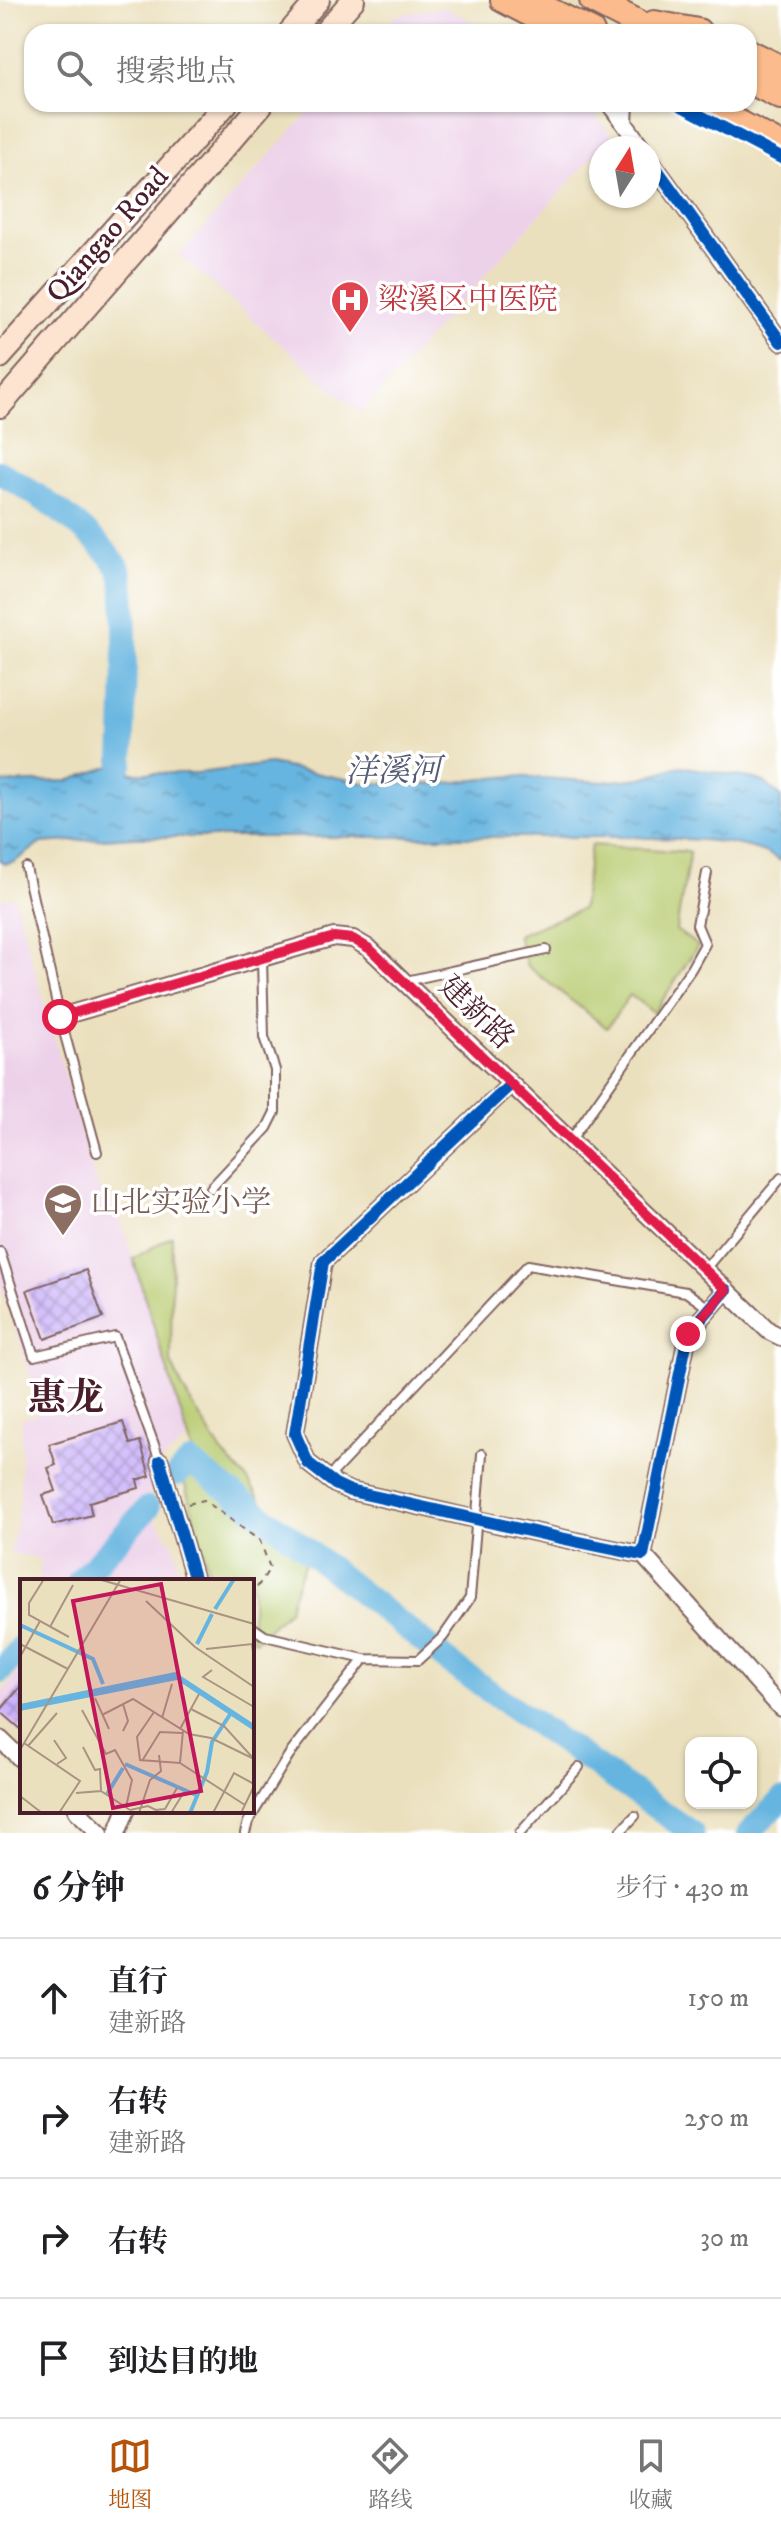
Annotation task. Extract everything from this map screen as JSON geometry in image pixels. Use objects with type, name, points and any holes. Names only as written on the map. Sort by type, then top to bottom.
[{"type":"highway","points":[[527,0],[575,24]]},
{"type":"highway","points":[[593,0],[648,24]]},
{"type":"highway","points":[[757,57],[781,69]]},
{"type":"highway","points":[[757,84],[781,96]]},
{"type":"highway","points":[[719,112],[781,144]]},
{"type":"highway","points":[[751,112],[781,127]]},
{"type":"main road","points":[[297,24],[318,0]]},
{"type":"main road","points":[[332,24],[353,0]]},
{"type":"main road","points":[[503,0],[548,24]]},
{"type":"main road","points":[[607,0],[650,24]]},
{"type":"main road","points":[[757,77],[781,89]]},
{"type":"main road","name":"Qiangao Road","points":[[0,357],[219,112]]},
{"type":"main road","name":"Qiangao Road","points":[[0,406],[255,112]]},
{"type":"street","points":[[616,112],[633,136]]},
{"type":"street","points":[[624,123],[625,112]]},
{"type":"street","points":[[661,175],[781,342]]},
{"type":"street","name":"建新路","points":[[60,1017],[334,937],[353,939],[370,949],[769,1331],[781,1337]]},
{"type":"street","points":[[510,1085],[323,1262],[295,1434],[308,1463],[350,1491],[643,1555],[781,1708]]},
{"type":"street","points":[[643,1555],[688,1334],[726,1290]]},
{"type":"street","points":[[160,1461],[194,1579]]},
{"type":"street","points":[[0,1739],[20,1758]]},
{"type":"street","points":[[79,1813],[100,1833]]},
{"type":"street","points":[[117,1833],[125,1813]]},
{"type":"lane","points":[[26,868],[60,1017],[97,1152]]},
{"type":"lane","points":[[569,1142],[691,969],[705,944],[697,925],[707,873]]},
{"type":"lane","points":[[404,982],[546,950]]},
{"type":"lane","points":[[211,1188],[267,1128],[275,1112],[275,1070],[264,1037],[262,959]]},
{"type":"lane","points":[[705,1269],[781,1178]]},
{"type":"lane","points":[[0,1252],[34,1356],[115,1337],[160,1461]]},
{"type":"lane","points":[[328,1478],[528,1265],[686,1292],[710,1309]]},
{"type":"lane","points":[[254,1628],[265,1636],[364,1659],[418,1660],[443,1637],[470,1598],[482,1454]]},
{"type":"lane","points":[[254,1812],[289,1755],[364,1659]]},
{"type":"lane","points":[[520,1833],[579,1767]]},
{"type":"lane","points":[[245,1833],[254,1813]]},
{"type":"lane","points":[[619,1833],[635,1816]]},
{"type":"path","points":[[173,1507],[204,1500],[260,1541],[270,1568],[254,1592]]},
{"type":"shaded area","points":[[444,7],[476,24],[389,24],[397,15]]},
{"type":"shaded area","name":"梁溪区中医院","points":[[309,112],[593,112],[612,135],[589,136],[589,160],[360,413],[179,255]]},
{"type":"shaded area","name":"山北实验小学","points":[[14,897],[96,1184],[119,1215],[188,1438],[152,1470],[155,1489],[65,1579],[38,1578],[41,1559],[11,1553],[20,1500],[22,1419],[36,1415],[41,1407],[0,1281],[0,899]]},
{"type":"shaded area","points":[[153,1516],[174,1545],[181,1579],[94,1579]]},
{"type":"shaded area","points":[[20,1670],[20,1734],[0,1716],[0,1696]]},
{"type":"green space","points":[[591,845],[690,852],[676,930],[698,946],[654,1013],[630,995],[607,1028],[527,966],[517,935],[582,909]]},
{"type":"green space","points":[[172,1236],[171,1363],[184,1391],[222,1453],[248,1480],[264,1506],[194,1456],[133,1259]]},
{"type":"green space","points":[[190,1470],[306,1558],[288,1610],[256,1641],[254,1579],[210,1579],[183,1477]]},
{"type":"water","points":[[122,762],[129,765],[130,773],[198,773],[270,764],[365,783],[439,784],[511,776],[603,782],[642,778],[681,766],[755,779],[764,782],[781,797],[781,861],[749,847],[730,843],[633,837],[133,837],[41,843],[14,862],[4,864],[0,860],[0,783],[68,781]]},
{"type":"building","points":[[86,1270],[103,1318],[45,1339],[27,1290]]},
{"type":"building","points":[[123,1422],[130,1444],[140,1441],[150,1476],[137,1480],[139,1488],[89,1502],[92,1515],[53,1525],[43,1495],[56,1491],[48,1468],[56,1465],[49,1444]]},
{"type":"building","points":[[20,1687],[20,1728],[0,1711]]},
{"type":"waterway","points":[[0,472],[80,527],[118,567],[122,579],[125,628],[122,762]]},
{"type":"waterway","points":[[178,1474],[190,1462],[459,1670],[692,1833]]},
{"type":"waterway","points":[[81,1579],[148,1508]]},
{"type":"waterway","points":[[0,1672],[20,1648]]},
{"type":"waterway","points":[[749,1833],[781,1800]]},
{"type":"cycle path","points":[[693,112],[781,158]]},
{"type":"cycle path","points":[[661,175],[781,342]]},
{"type":"cycle path","points":[[510,1085],[323,1262],[295,1434],[308,1463],[335,1484],[350,1491],[643,1555],[688,1334],[726,1290]]},
{"type":"cycle path","points":[[160,1461],[194,1579]]},
{"type":"place","name":"梁溪区中医院","points":[[350,334]]},
{"type":"place","name":"山北实验小学","points":[[63,1237]]},
{"type":"district","name":"惠龙","points":[[66,1399]]},
{"type":"route","points":[[60,1017],[334,937],[353,939],[370,949],[726,1290],[688,1334]]},
{"type":"water label","name":"洋溪河","points":[[393,772]]}]
